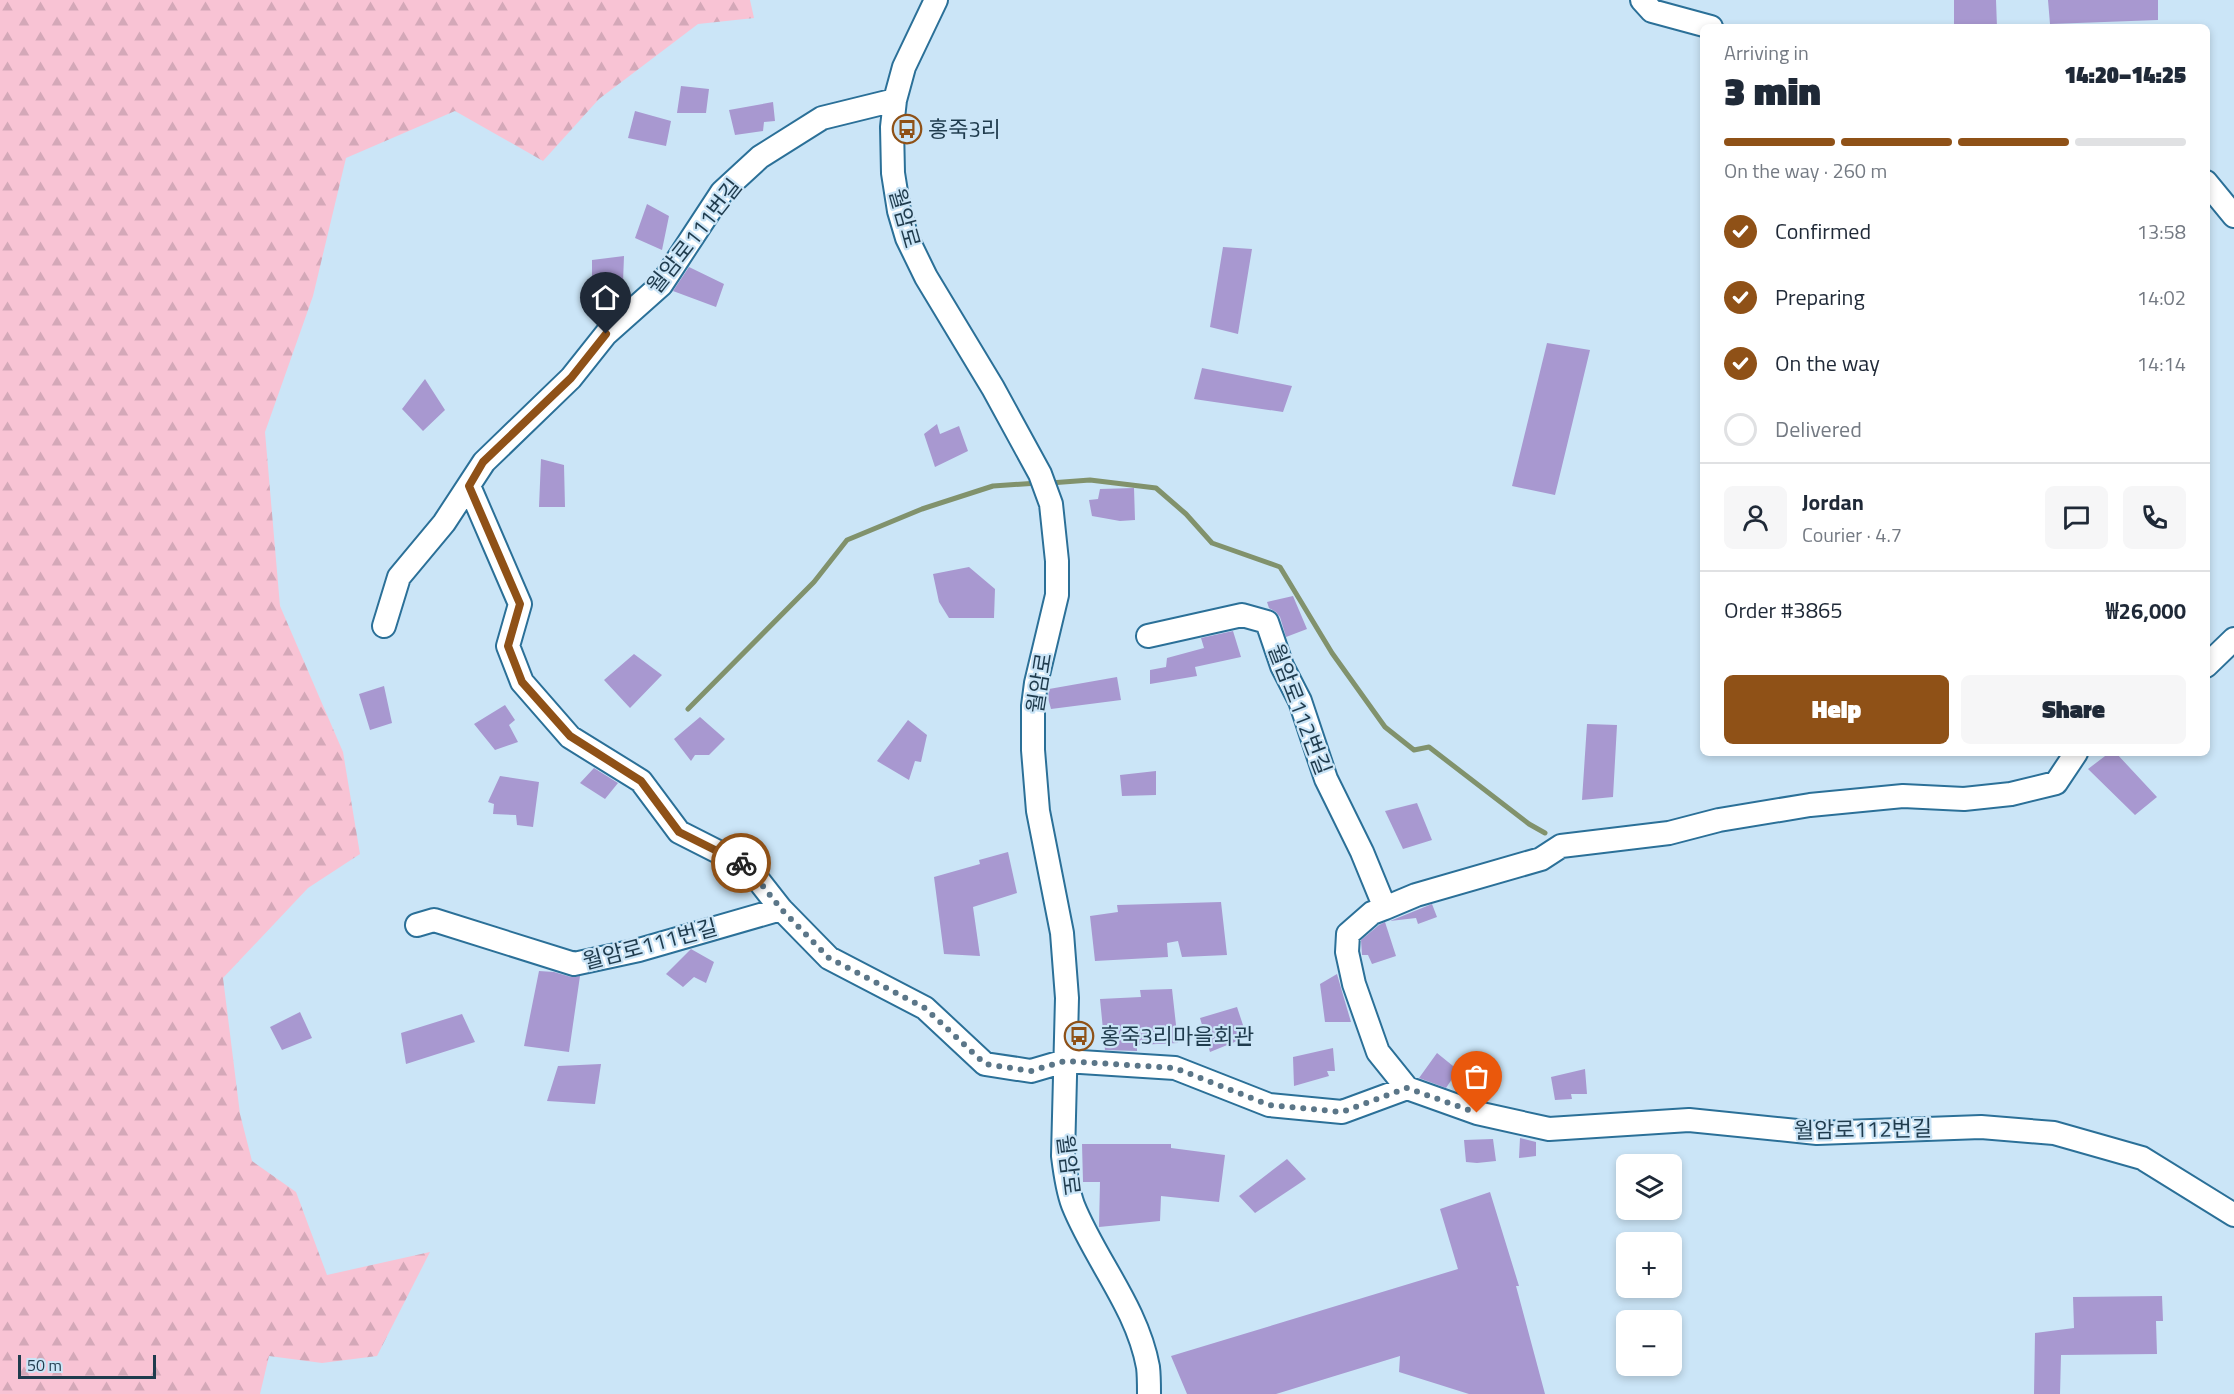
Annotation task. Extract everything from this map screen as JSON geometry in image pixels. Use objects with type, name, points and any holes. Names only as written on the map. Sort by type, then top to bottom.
[{"type":"street","name":"월암로","points":[[936,0],[904,67],[895,100],[892,128],[893,173],[899,211],[908,238],[926,277],[993,388],[1043,483],[1051,504],[1057,561],[1057,596],[1036,684],[1032,750],[1038,811],[1062,933],[1067,998],[1063,1155],[1066,1180],[1073,1204],[1138,1334],[1148,1367],[1149,1394]]},
{"type":"street","points":[[1642,0],[1652,11],[1700,24]]},
{"type":"street","name":"월암로111번길","points":[[384,626],[399,577],[444,523],[483,462],[571,378],[606,334],[661,285],[722,192],[760,157],[822,118],[895,100]]},
{"type":"street","points":[[2210,187],[2234,216]]},
{"type":"street","points":[[469,486],[520,604],[508,646],[522,682],[570,736],[641,781],[679,832],[748,867],[781,909],[829,958],[925,1008],[985,1064],[1031,1071],[1065,1061],[1175,1068],[1269,1105],[1342,1112],[1407,1088],[1378,1052],[1354,984],[1347,952],[1348,934],[1372,913],[1416,895],[1541,859],[1561,846],[1669,833],[1719,820],[1810,805],[1903,796],[1964,798],[2011,794],[2056,783],[2074,756]]},
{"type":"street","name":"월암로112번길","points":[[1148,636],[1242,615],[1267,622],[1282,666],[1300,701],[1326,778],[1362,852],[1385,908]]},
{"type":"street","points":[[2210,662],[2234,639]]},
{"type":"street","name":"월암로111번길","points":[[417,925],[434,920],[574,964],[639,950],[781,909]]},
{"type":"street","name":"월암로112번길","points":[[1407,1088],[1477,1113],[1549,1129],[1689,1120],[1817,1133],[1981,1127],[2054,1133],[2142,1158],[2234,1215]]},
{"type":"green space","points":[[0,0],[750,0],[754,18],[698,24],[599,99],[543,161],[455,111],[346,158],[313,296],[265,432],[280,606],[343,752],[360,854],[308,888],[223,978],[240,1114],[252,1161],[296,1192],[327,1275],[430,1252],[377,1356],[322,1363],[269,1356],[260,1394],[0,1394]]},
{"type":"building","points":[[1954,0],[1996,0],[1997,24],[1954,24]]},
{"type":"building","points":[[2048,0],[2158,0],[2158,20],[2050,24]]},
{"type":"building","points":[[681,86],[709,89],[706,113],[677,113]]},
{"type":"building","points":[[773,102],[775,121],[764,122],[763,131],[735,135],[729,110]]},
{"type":"building","points":[[635,111],[671,121],[666,146],[628,138]]},
{"type":"building","points":[[647,204],[669,216],[662,250],[635,238]]},
{"type":"building","points":[[1223,247],[1252,249],[1238,334],[1210,327]]},
{"type":"building","points":[[624,256],[623,282],[592,285],[592,260]]},
{"type":"building","points":[[689,267],[724,284],[716,307],[673,291]]},
{"type":"building","points":[[1547,343],[1590,350],[1555,495],[1512,486]]},
{"type":"building","points":[[1202,368],[1292,386],[1283,412],[1194,399]]},
{"type":"building","points":[[425,379],[445,410],[423,431],[402,409]]},
{"type":"building","points":[[937,424],[940,434],[959,426],[968,451],[935,467],[924,434]]},
{"type":"building","points":[[541,459],[564,465],[565,507],[539,507]]},
{"type":"building","points":[[1134,488],[1135,520],[1120,521],[1092,516],[1089,500],[1098,499],[1100,489]]},
{"type":"building","points":[[969,567],[995,589],[994,618],[949,618],[939,602],[933,574]]},
{"type":"building","points":[[1293,596],[1307,629],[1286,637],[1280,617],[1269,608],[1267,602]]},
{"type":"building","points":[[1233,631],[1241,657],[1195,667],[1197,676],[1150,684],[1150,670],[1166,667],[1167,658],[1204,648],[1201,638]]},
{"type":"building","points":[[634,654],[662,675],[630,708],[604,680]]},
{"type":"building","points":[[1117,677],[1121,700],[1051,709],[1048,698],[1049,689]]},
{"type":"building","points":[[384,686],[392,723],[370,730],[359,694]]},
{"type":"building","points":[[505,705],[515,720],[509,725],[518,742],[495,750],[474,724]]},
{"type":"building","points":[[700,717],[725,739],[709,755],[695,755],[691,761],[674,739]]},
{"type":"building","points":[[908,720],[927,735],[921,762],[915,761],[909,780],[877,761]]},
{"type":"building","points":[[1587,724],[1617,725],[1613,797],[1582,800]]},
{"type":"building","points":[[2105,756],[2119,756],[2157,797],[2135,815],[2088,769]]},
{"type":"building","points":[[594,768],[618,783],[605,799],[580,783]]},
{"type":"building","points":[[1156,771],[1156,795],[1122,796],[1120,775]]},
{"type":"building","points":[[500,776],[539,782],[533,827],[517,825],[516,815],[493,814],[494,804],[488,802]]},
{"type":"building","points":[[1417,803],[1432,840],[1403,849],[1385,811]]},
{"type":"building","points":[[1008,852],[1017,893],[973,907],[980,956],[944,954],[934,877],[980,864],[979,860]]},
{"type":"building","points":[[1221,902],[1227,955],[1182,957],[1178,941],[1167,943],[1168,957],[1095,961],[1090,916],[1118,912],[1117,905]]},
{"type":"building","points":[[1432,904],[1437,917],[1418,924],[1416,918],[1390,921]]},
{"type":"building","points":[[1385,922],[1396,956],[1372,964],[1368,955],[1362,955],[1361,940]]},
{"type":"building","points":[[691,949],[714,962],[706,983],[694,977],[683,987],[666,974]]},
{"type":"building","points":[[539,971],[571,977],[580,976],[569,1052],[524,1046]]},
{"type":"building","points":[[1337,974],[1351,1022],[1325,1022],[1320,984]]},
{"type":"building","points":[[1172,989],[1178,1043],[1137,1045],[1137,1051],[1105,1050],[1100,999],[1141,997],[1140,990]]},
{"type":"building","points":[[1237,1007],[1247,1037],[1210,1052],[1200,1018]]},
{"type":"building","points":[[300,1012],[312,1038],[282,1050],[270,1027]]},
{"type":"building","points":[[462,1014],[475,1042],[406,1064],[401,1033]]},
{"type":"building","points":[[1333,1048],[1335,1071],[1327,1071],[1329,1076],[1294,1086],[1293,1057]]},
{"type":"building","points":[[1437,1053],[1458,1070],[1446,1088],[1419,1078]]},
{"type":"building","points":[[601,1064],[595,1104],[547,1101],[558,1066]]},
{"type":"building","points":[[1585,1069],[1587,1094],[1571,1094],[1572,1099],[1555,1100],[1551,1077]]},
{"type":"building","points":[[1520,1138],[1536,1142],[1536,1156],[1519,1158]]},
{"type":"building","points":[[1493,1139],[1496,1161],[1466,1162],[1464,1140]]},
{"type":"building","points":[[1082,1144],[1171,1144],[1171,1148],[1225,1155],[1219,1202],[1161,1196],[1160,1221],[1099,1227],[1100,1182],[1083,1182]]},
{"type":"building","points":[[1287,1159],[1306,1179],[1255,1213],[1239,1196]]},
{"type":"building","points":[[1490,1192],[1519,1286],[1516,1286],[1545,1394],[1469,1394],[1399,1372],[1400,1356],[1276,1394],[1187,1394],[1171,1356],[1458,1269],[1440,1209]]},
{"type":"building","points":[[2162,1296],[2163,1321],[2156,1321],[2157,1354],[2061,1355],[2060,1394],[2034,1394],[2035,1333],[2074,1328],[2073,1297]]},
{"type":"waterway","points":[[1050,483],[1090,480],[1156,488],[1186,514],[1212,543],[1280,567],[1332,653],[1385,727],[1414,750],[1429,747],[1529,824],[1545,833]]},
{"type":"waterway","points":[[688,709],[814,582],[847,540],[922,509],[993,486],[1038,483]]},
{"type":"way so far","points":[[741,863],[748,867],[781,909],[829,958],[925,1008],[985,1064],[1031,1071],[1065,1061],[1175,1068],[1269,1105],[1342,1112],[1407,1088],[1477,1113]]},
{"type":"place","name":"홍죽3리","points":[[907,129]]},
{"type":"place","name":"홍죽3리마을회관","points":[[1079,1036]]},
{"type":"route","points":[[606,334],[571,378],[483,462],[469,486],[520,604],[508,646],[522,682],[570,736],[641,781],[679,832],[741,863]]}]
